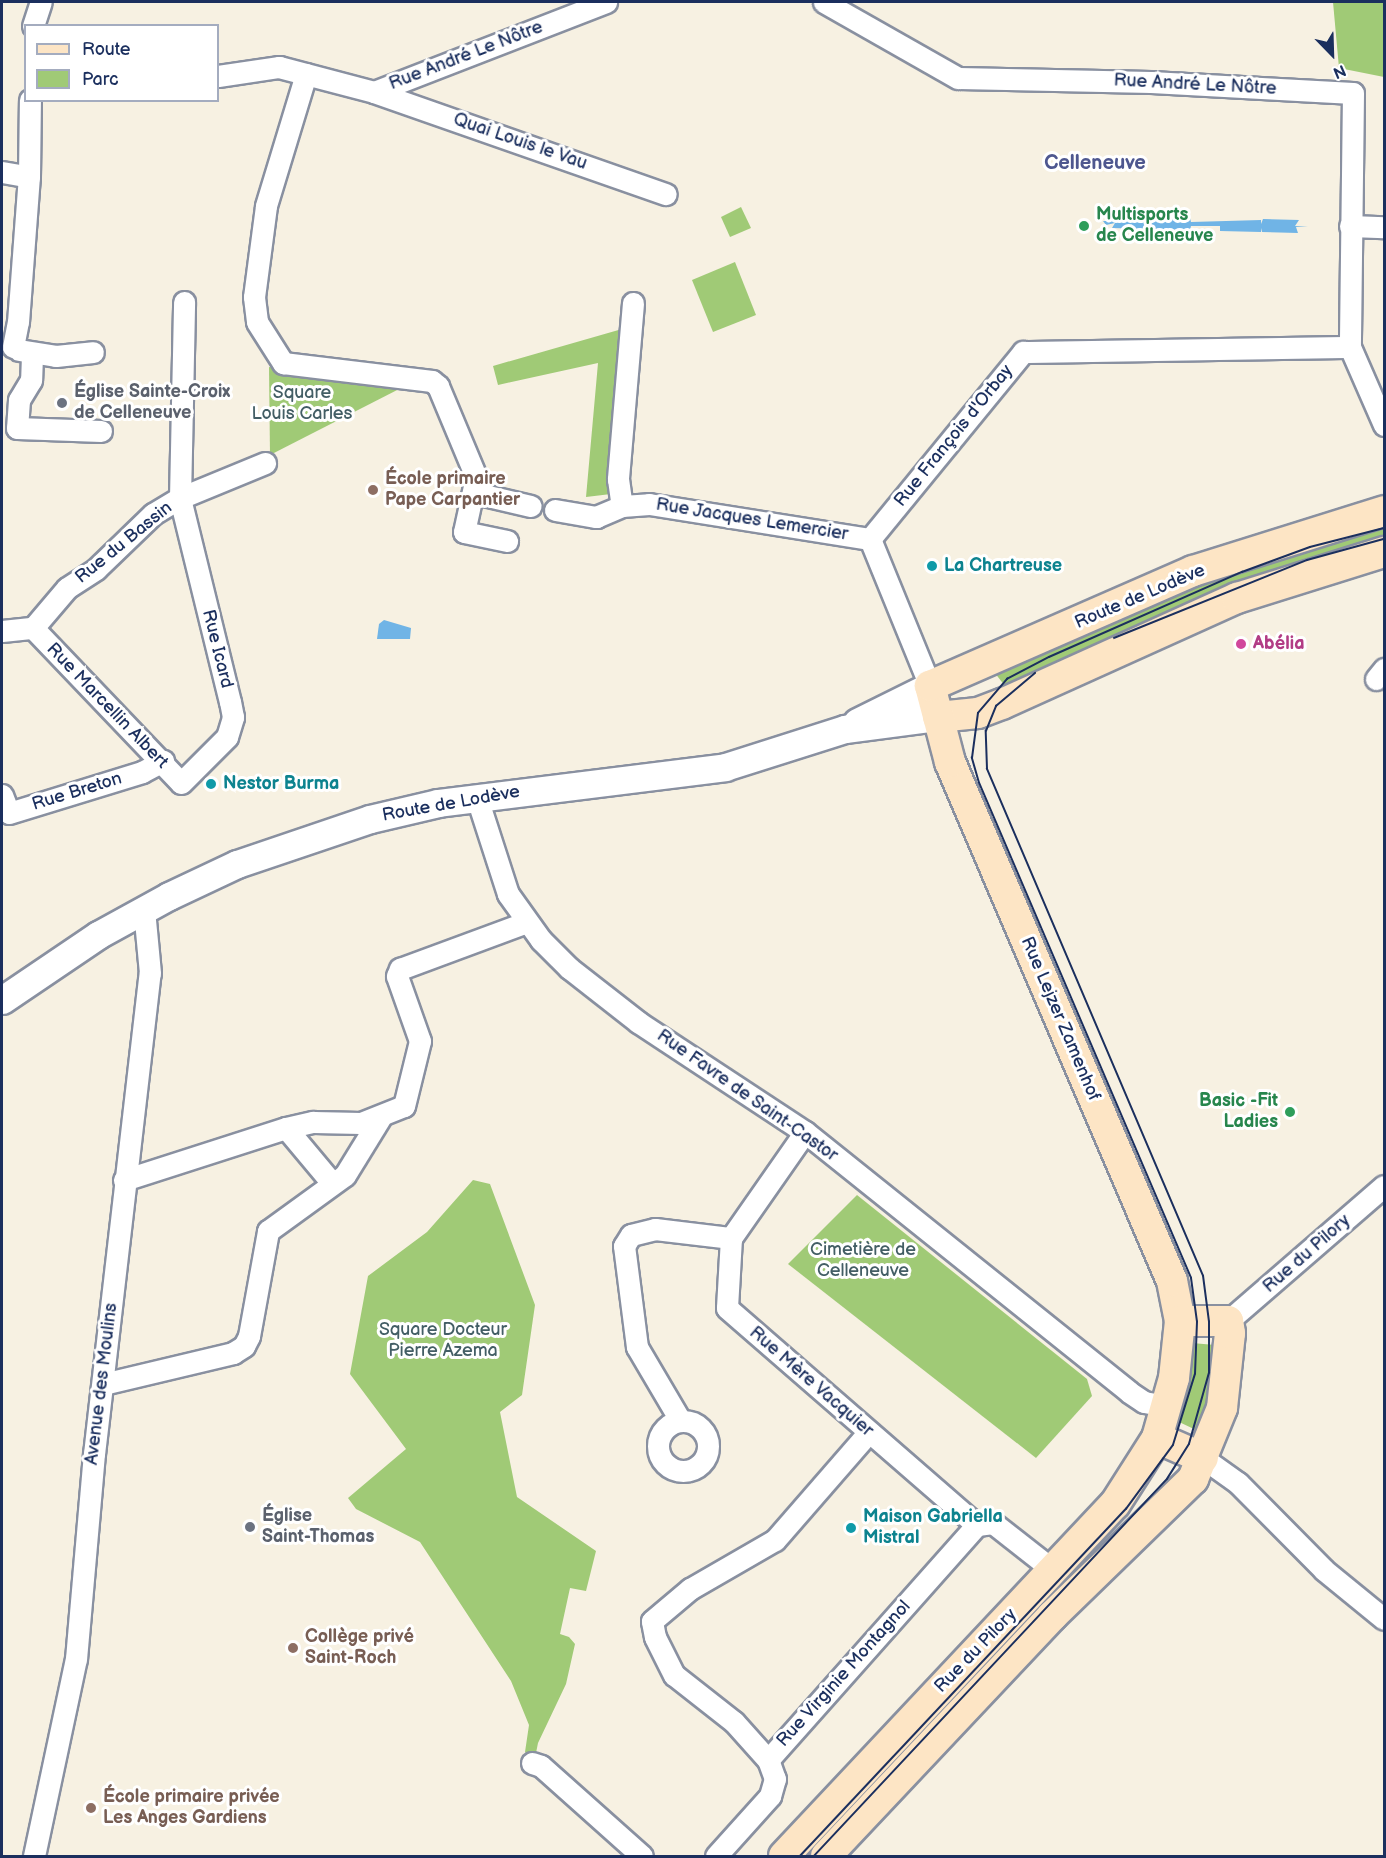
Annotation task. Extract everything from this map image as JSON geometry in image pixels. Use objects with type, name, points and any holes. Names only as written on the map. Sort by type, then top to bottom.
[{"type":"main road","name":"Route de Lodève","points":[[930,686],[1193,571],[1384,511]]},
{"type":"main road","name":"Route de Lodève","points":[[938,717],[978,713],[1002,705],[1237,598],[1384,556]]},
{"type":"main road","points":[[930,686],[938,717]]},
{"type":"main road","name":"Rue Lejzer Zamenhof","points":[[938,717],[950,762],[1172,1281],[1180,1321],[1174,1378],[1166,1406]]},
{"type":"main road","points":[[1180,1321],[1228,1321]]},
{"type":"main road","name":"Rue du Pilory","points":[[826,1857],[1052,1616],[1182,1494],[1203,1458],[1222,1408],[1230,1351],[1228,1321]]},
{"type":"main road","name":"Rue du Pilory","points":[[784,1857],[1115,1504],[1157,1438],[1166,1406]]},
{"type":"main road","points":[[1157,1438],[1203,1458]]},
{"type":"street","points":[[34,24],[41,2]]},
{"type":"street","name":"Rue André Le Nôtre","points":[[219,76],[279,67],[374,92],[606,2]]},
{"type":"street","name":"Rue André Le Nôtre","points":[[824,2],[958,78],[1151,82],[1353,93],[1350,347],[1384,425]]},
{"type":"street","points":[[306,74],[266,206],[254,297],[257,322],[283,363],[432,381],[438,386],[476,477],[475,493],[464,532],[507,541]]},
{"type":"street","name":"Quai Louis le Vau","points":[[374,92],[666,194]]},
{"type":"street","points":[[30,102],[29,177],[15,350],[31,380],[18,400],[17,428],[101,431]]},
{"type":"street","points":[[2,172],[29,177]]},
{"type":"street","points":[[1350,226],[1384,227]]},
{"type":"street","name":"Rue du Bassin","points":[[33,628],[67,588],[96,569],[153,514],[180,498],[184,302]]},
{"type":"street","points":[[622,506],[618,479],[633,303]]},
{"type":"street","name":"Rue François d'Orbay","points":[[870,539],[1023,352],[1350,347]]},
{"type":"street","points":[[15,350],[93,352]]},
{"type":"street","points":[[180,498],[265,464]]},
{"type":"street","points":[[475,493],[531,506]]},
{"type":"street","name":"Rue Icard","points":[[180,498],[233,717],[227,737],[181,783]]},
{"type":"street","name":"Rue Jacques Lemercier","points":[[555,510],[596,517],[622,506],[649,504],[870,539]]},
{"type":"street","points":[[845,729],[930,686],[870,539]]},
{"type":"street","points":[[2,632],[33,628]]},
{"type":"street","name":"Rue Marcellin Albert","points":[[33,628],[163,761],[181,783]]},
{"type":"street","name":"Route de Lodève","points":[[2,1000],[98,935],[144,910],[280,848],[385,815],[477,798],[725,767],[845,729],[938,717]]},
{"type":"street","name":"Rue Breton","points":[[2,795],[9,813],[142,772],[163,761]]},
{"type":"street","name":"Rue Favre de Saint-Castor","points":[[477,798],[508,894],[527,922],[569,968],[638,1022],[805,1132],[1129,1392],[1144,1402],[1166,1406]]},
{"type":"street","name":"Avenue des Moulins","points":[[34,1857],[76,1659],[124,1180],[150,973],[144,910]]},
{"type":"street","points":[[124,1180],[286,1128],[313,1122],[361,1123],[380,1118],[407,1100],[420,1041],[397,976],[400,969],[527,922]]},
{"type":"street","points":[[102,1384],[233,1353],[244,1346],[249,1336],[268,1231],[345,1175],[380,1118]]},
{"type":"street","points":[[286,1128],[332,1183]]},
{"type":"street","points":[[680,1420],[637,1347],[624,1246],[632,1234],[643,1230],[731,1238],[805,1132]]},
{"type":"street","name":"Rue du Pilory","points":[[1228,1321],[1384,1186]]},
{"type":"street","name":"Rue Mère Vacquier","points":[[731,1238],[727,1308],[977,1525],[993,1523],[1053,1570]]},
{"type":"street","points":[[768,1760],[734,1722],[674,1675],[655,1637],[652,1621],[690,1589],[775,1540],[869,1432]]},
{"type":"street","points":[[1203,1458],[1226,1472],[1324,1570],[1384,1619]]},
{"type":"street","name":"Rue Virginie Montagnol","points":[[716,1857],[770,1796],[775,1779],[768,1760],[977,1525]]},
{"type":"street","points":[[532,1763],[541,1766],[642,1857]]},
{"type":"green space","points":[[1333,2],[1384,2],[1384,77],[1339,68]]},
{"type":"green space","points":[[741,207],[751,228],[730,237],[721,217]]},
{"type":"green space","points":[[735,262],[756,315],[713,332],[692,280]]},
{"type":"green space","points":[[622,329],[611,494],[586,497],[598,363],[498,385],[493,366]]},
{"type":"green space","name":"Square Louis Carles","points":[[269,367],[405,386],[270,455]]},
{"type":"green space","points":[[1384,521],[1384,545],[1005,686],[991,668],[1181,591]]},
{"type":"green space","name":"Square Docteur Pierre Azema","points":[[473,1180],[490,1184],[535,1305],[522,1395],[500,1412],[517,1497],[596,1551],[586,1591],[570,1588],[560,1634],[569,1637],[575,1644],[566,1684],[538,1743],[535,1758],[531,1758],[525,1752],[529,1725],[511,1681],[420,1542],[356,1509],[348,1498],[406,1449],[350,1374],[368,1276],[427,1232]]},
{"type":"green space","name":"Cimetière de Celleneuve","points":[[857,1195],[1087,1379],[1092,1396],[1036,1458],[788,1264]]},
{"type":"green space","points":[[1192,1343],[1215,1345],[1209,1397],[1201,1429],[1196,1430],[1177,1421],[1187,1389]]},
{"type":"water","points":[[1112,215],[1147,217],[1149,220],[1150,217],[1190,218],[1191,222],[1261,220],[1261,224],[1263,219],[1299,220],[1295,226],[1308,227],[1296,227],[1298,233],[1262,232],[1261,228],[1261,232],[1220,231],[1220,226],[1191,226],[1190,230],[1150,229],[1149,225],[1148,229],[1112,228],[1115,223],[1106,225],[1103,221],[1115,221]]},
{"type":"water","points":[[384,620],[411,628],[410,639],[377,639],[379,624]]},
{"type":"tram line","points":[[800,1856],[1126,1509],[1173,1445],[1195,1374],[1197,1322],[1191,1278],[979,783],[972,758],[978,713],[1007,679],[1049,657],[1242,572],[1310,547],[1384,528]]},
{"type":"tram line","points":[[1114,638],[1307,560],[1384,539]]},
{"type":"tram line","points":[[814,1856],[1167,1479],[1189,1444],[1209,1373],[1209,1322],[1203,1276],[987,769],[986,731],[996,706],[1035,673]]},
{"type":"place","name":"Multisports de Celleneuve","points":[[1084,226]]},
{"type":"place","name":"Église Sainte-Croix de Celleneuve","points":[[62,403]]},
{"type":"place","name":"École primaire Pape Carpantier","points":[[373,490]]},
{"type":"place","name":"La Chartreuse","points":[[932,566]]},
{"type":"place","name":"Abélia","points":[[1241,644]]},
{"type":"place","name":"Nestor Burma","points":[[211,784]]},
{"type":"place","name":"Basic -Fit Ladies","points":[[1290,1112]]},
{"type":"place","name":"Église Saint-Thomas","points":[[250,1527]]},
{"type":"place","name":"Maison Gabriella Mistral","points":[[851,1528]]},
{"type":"place","name":"Collège privé Saint-Roch","points":[[293,1648]]},
{"type":"place","name":"École primaire privée Les Anges Gardiens","points":[[91,1808]]},
{"type":"district","name":"Celleneuve","points":[[1095,163]]}]
